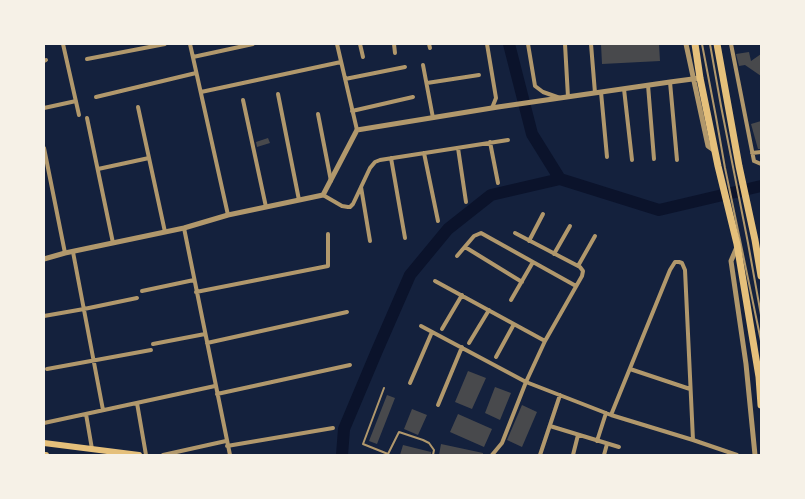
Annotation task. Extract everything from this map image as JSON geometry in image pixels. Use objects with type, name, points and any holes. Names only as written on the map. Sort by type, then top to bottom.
[{"type":"highway","points":[[695,44],[697,78],[715,151],[722,167],[738,245],[759,377],[761,405]]},
{"type":"highway","points":[[717,44],[736,167],[761,276]]},
{"type":"main road","points":[[44,443],[139,455]]},
{"type":"street","points":[[63,44],[79,115]]},
{"type":"street","points":[[87,59],[166,44]]},
{"type":"street","points":[[190,44],[228,215]]},
{"type":"street","points":[[193,57],[253,44]]},
{"type":"street","points":[[323,195],[357,130],[337,44]]},
{"type":"street","points":[[360,44],[363,57]]},
{"type":"street","points":[[394,44],[395,53]]},
{"type":"street","points":[[487,44],[496,98],[492,108]]},
{"type":"street","points":[[528,44],[535,86],[540,90],[560,98]]},
{"type":"street","points":[[565,44],[568,97]]},
{"type":"street","points":[[591,44],[595,93]]},
{"type":"street","points":[[357,130],[498,107],[697,78],[686,44]]},
{"type":"street","points":[[730,44],[754,162],[761,164]]},
{"type":"street","points":[[201,92],[341,62]]},
{"type":"street","points":[[424,66],[433,118]]},
{"type":"street","points":[[345,79],[405,67]]},
{"type":"street","points":[[96,97],[196,73]]},
{"type":"street","points":[[426,82],[480,76]]},
{"type":"street","points":[[670,82],[677,160]]},
{"type":"street","points":[[648,85],[654,159]]},
{"type":"street","points":[[624,89],[632,160]]},
{"type":"street","points":[[601,92],[607,157]]},
{"type":"street","points":[[278,94],[299,200]]},
{"type":"street","points":[[352,111],[413,97]]},
{"type":"street","points":[[243,100],[266,207]]},
{"type":"street","points":[[44,108],[76,101]]},
{"type":"street","points":[[138,107],[165,232]]},
{"type":"street","points":[[318,114],[331,181]]},
{"type":"street","points":[[87,118],[113,243]]},
{"type":"street","points":[[44,259],[184,228],[228,215],[323,195],[342,206],[350,207],[353,204],[372,164],[380,160],[508,140]]},
{"type":"street","points":[[490,142],[498,183]]},
{"type":"street","points":[[44,148],[66,253]]},
{"type":"street","points":[[458,148],[466,202]]},
{"type":"street","points":[[752,153],[761,152]]},
{"type":"street","points":[[424,153],[438,221]]},
{"type":"street","points":[[98,169],[149,158]]},
{"type":"street","points":[[391,158],[405,238]]},
{"type":"street","points":[[361,187],[370,241]]},
{"type":"street","points":[[529,241],[543,214]]},
{"type":"street","points":[[554,254],[570,226]]},
{"type":"street","points":[[184,228],[230,455]]},
{"type":"street","points":[[457,256],[474,236],[481,233],[576,286]]},
{"type":"street","points":[[492,455],[504,439],[526,382],[545,341],[582,276],[583,271],[578,266],[515,233]]},
{"type":"street","points":[[196,292],[328,266],[328,234]]},
{"type":"street","points":[[578,266],[595,236]]},
{"type":"street","points":[[753,242],[761,252]]},
{"type":"street","points":[[738,245],[731,261],[746,364],[755,455]]},
{"type":"street","points":[[465,247],[522,282]]},
{"type":"street","points":[[73,252],[104,410]]},
{"type":"street","points":[[511,300],[532,262]]},
{"type":"street","points":[[611,415],[670,270],[675,262],[679,262],[682,263],[685,270],[693,440]]},
{"type":"street","points":[[142,291],[194,280]]},
{"type":"street","points":[[435,281],[545,341]]},
{"type":"street","points":[[442,329],[462,295]]},
{"type":"street","points":[[44,316],[137,298]]},
{"type":"street","points":[[469,343],[489,310]]},
{"type":"street","points":[[207,343],[347,312]]},
{"type":"street","points":[[496,357],[514,324]]},
{"type":"street","points":[[421,326],[526,382],[611,415],[737,455]]},
{"type":"street","points":[[410,383],[432,332]]},
{"type":"street","points":[[153,344],[205,334]]},
{"type":"street","points":[[438,405],[462,348]]},
{"type":"street","points":[[46,369],[151,350]]},
{"type":"street","points":[[217,394],[350,365]]},
{"type":"street","points":[[630,369],[690,389]]},
{"type":"street","points":[[44,423],[215,386]]},
{"type":"street","points":[[540,455],[560,395]]},
{"type":"street","points":[[137,403],[146,455]]},
{"type":"street","points":[[597,441],[606,413]]},
{"type":"street","points":[[86,414],[92,449]]},
{"type":"street","points":[[550,426],[619,447]]},
{"type":"street","points":[[163,455],[333,428]]},
{"type":"street","points":[[573,455],[578,435]]},
{"type":"street","points":[[604,455],[607,444]]},
{"type":"lane","points":[[702,44],[716,117],[722,167]]},
{"type":"lane","points":[[710,44],[736,167]]},
{"type":"lane","points":[[753,242],[761,315]]},
{"type":"lane","points":[[738,245],[761,341]]},
{"type":"lane","points":[[384,388],[364,444],[388,454],[399,432],[429,443],[434,450],[433,455]]},
{"type":"building","points":[[601,44],[659,44],[660,61],[602,64]]},
{"type":"building","points":[[749,52],[751,61],[761,54],[761,76],[745,65],[739,66],[736,54]]},
{"type":"building","points":[[761,121],[761,149],[758,149],[751,124]]},
{"type":"building","points":[[268,138],[270,143],[257,147],[256,142]]},
{"type":"building","points":[[468,371],[486,378],[472,409],[455,402]]},
{"type":"building","points":[[495,387],[511,393],[500,420],[485,413]]},
{"type":"building","points":[[387,395],[395,398],[377,444],[369,441]]},
{"type":"building","points":[[522,405],[537,412],[522,447],[507,440]]},
{"type":"building","points":[[412,409],[427,415],[418,435],[404,429]]},
{"type":"building","points":[[458,414],[492,429],[484,447],[450,432]]},
{"type":"building","points":[[441,444],[483,453],[483,455],[439,455]]},
{"type":"building","points":[[403,445],[431,452],[431,455],[400,455]]},
{"type":"waterway","points":[[509,44],[532,134],[560,179],[659,210],[761,186]]},
{"type":"waterway","points":[[342,455],[344,429],[410,275],[448,229],[491,195],[560,179]]}]
